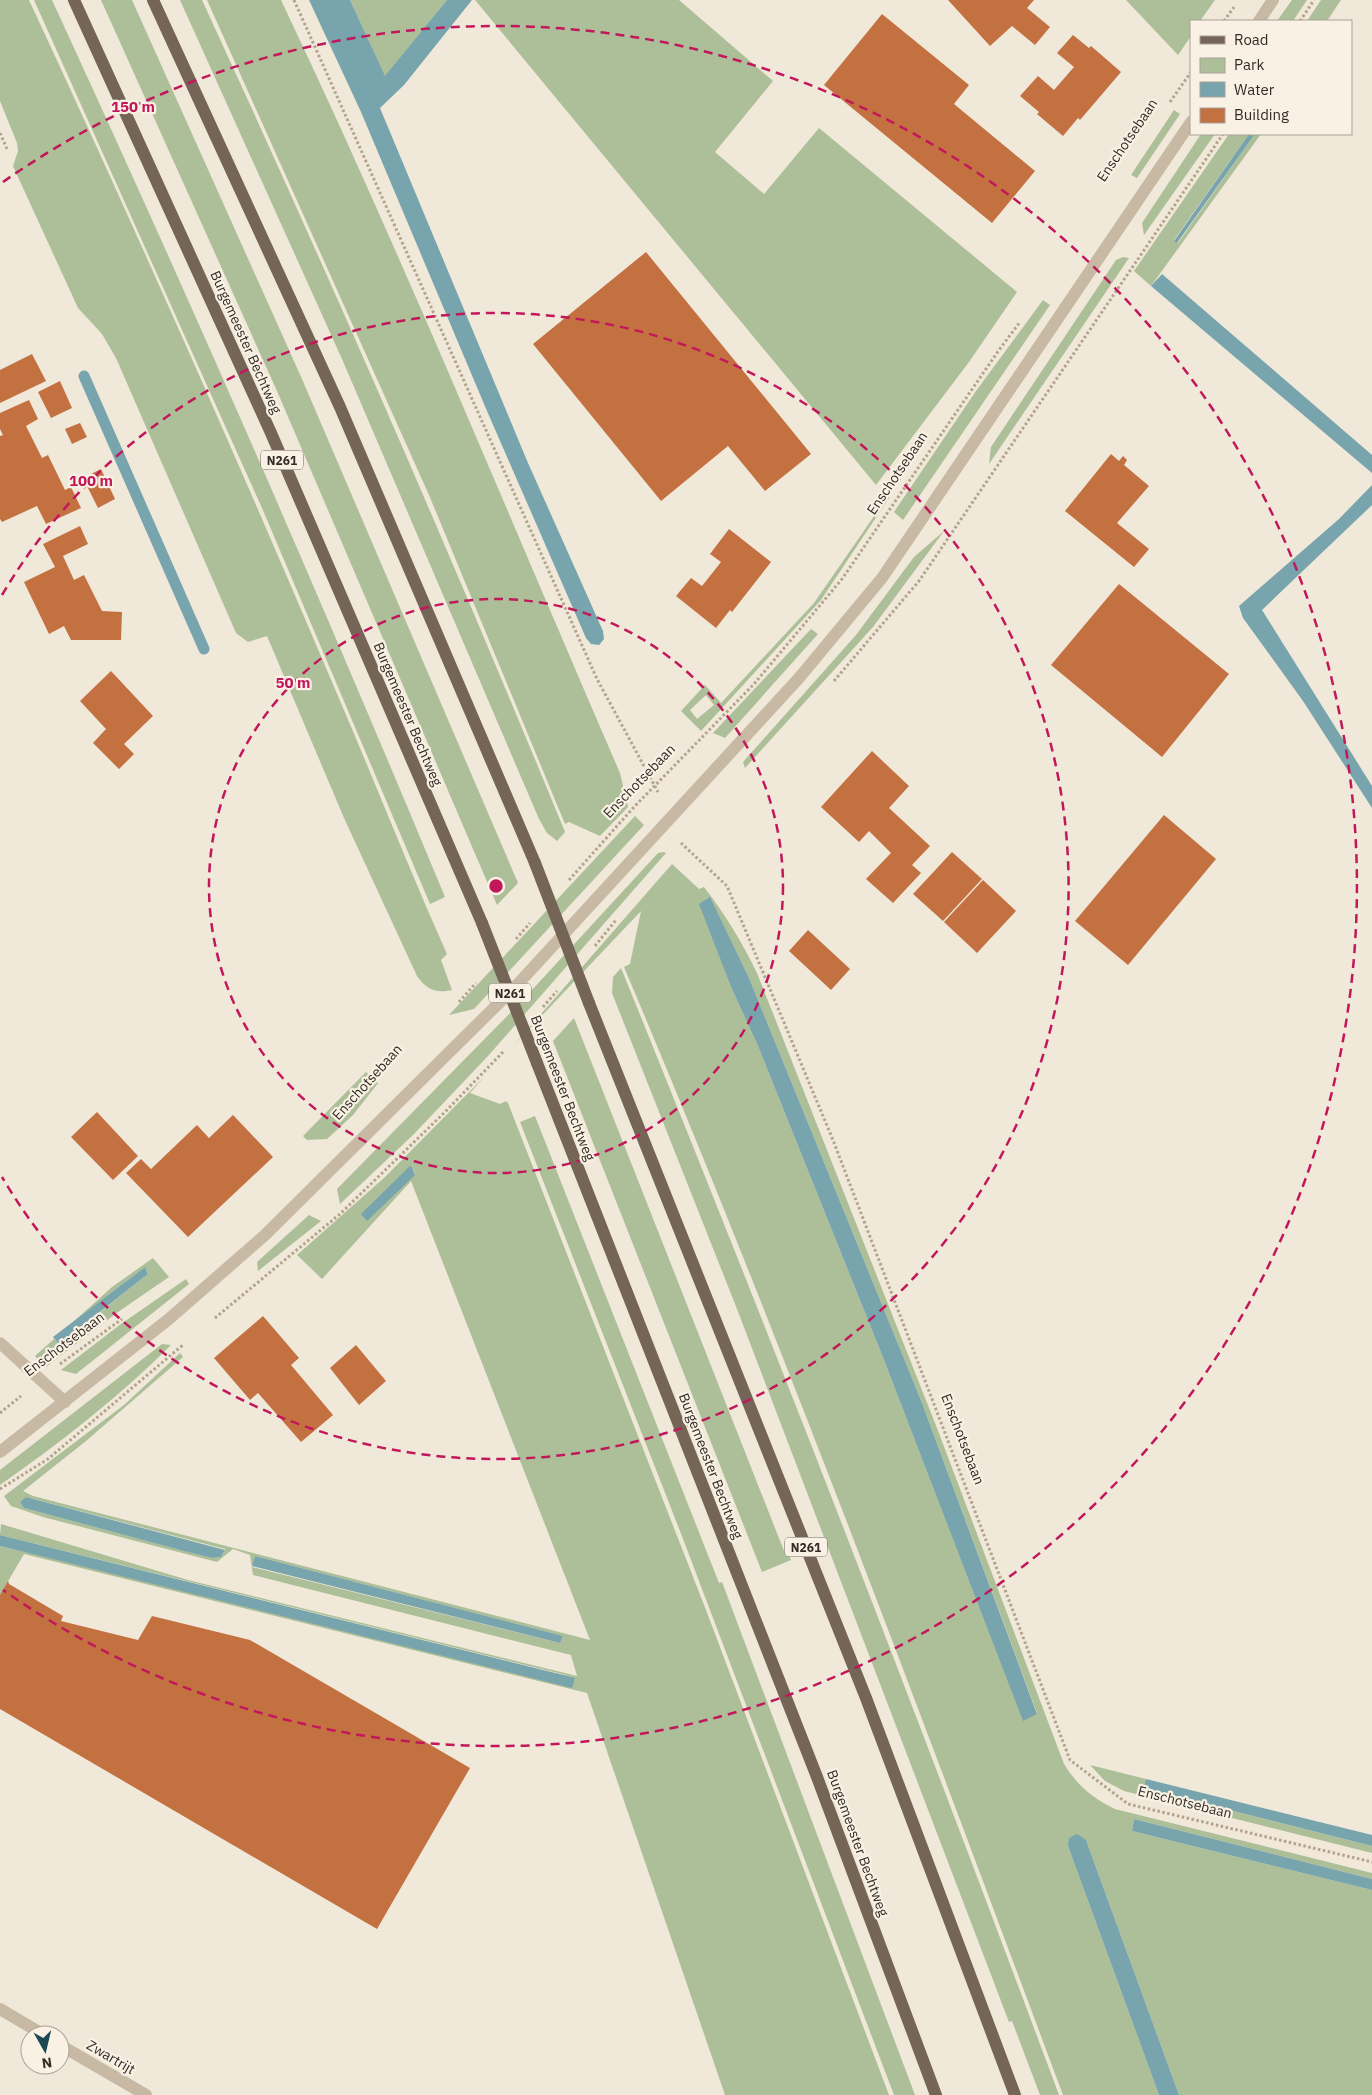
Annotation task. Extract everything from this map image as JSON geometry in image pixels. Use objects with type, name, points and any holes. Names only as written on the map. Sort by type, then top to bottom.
[{"type":"main road","name":"Burgemeester Bechtweg","points":[[74,0],[271,433],[482,923],[817,1777],[936,2095]]},
{"type":"main road","name":"N261","points":[[153,0],[340,407],[535,863],[866,1698],[1015,2095]]},
{"type":"street","points":[[1260,20],[1273,0]]},
{"type":"street","points":[[0,1452],[169,1319],[265,1235],[517,985],[799,678],[882,578],[1190,123]]},
{"type":"street","points":[[0,1342],[65,1402]]},
{"type":"street","points":[[0,2009],[27,2025]]},
{"type":"street","name":"Zwartrijt","points":[[70,2050],[146,2095]]},
{"type":"path","points":[[294,0],[597,679],[671,819]]},
{"type":"path","points":[[1225,20],[1239,0]]},
{"type":"path","points":[[1301,20],[1314,0]]},
{"type":"path","name":"Enschotsebaan","points":[[1169,105],[1190,74]]},
{"type":"path","points":[[0,133],[7,149]]},
{"type":"path","name":"Enschotsebaan","points":[[568,881],[655,786],[754,684],[842,579],[999,350],[1026,315]]},
{"type":"path","name":"Enschotsebaan","points":[[671,819],[682,846],[727,886],[833,1140],[1070,1760],[1128,1804],[1372,1862]]},
{"type":"path","points":[[514,940],[534,918]]},
{"type":"path","points":[[454,1007],[481,977]]},
{"type":"path","name":"Enschotsebaan","points":[[0,1413],[40,1380],[129,1314]]},
{"type":"green space","points":[[0,0],[29,0],[108,171],[261,516],[447,954],[441,960],[452,990],[436,991],[424,984],[417,976],[344,818],[267,636],[248,642],[236,633],[116,358],[102,334],[78,308],[13,166],[18,151],[17,143],[0,101]]},
{"type":"green space","points":[[34,0],[52,0],[154,223],[253,447],[445,897],[430,904],[262,508]]},
{"type":"green space","points":[[101,0],[132,0],[302,379],[518,883],[497,905],[277,391]]},
{"type":"green space","points":[[180,0],[202,0],[296,207],[388,414],[522,727],[565,832],[557,841],[547,833],[539,819],[342,359]]},
{"type":"green space","points":[[207,0],[281,0],[412,288],[620,773],[628,807],[600,836],[569,822],[565,824],[429,495]]},
{"type":"green space","points":[[350,0],[447,0],[385,77]]},
{"type":"green space","points":[[475,0],[679,0],[773,81],[715,152],[764,194],[819,128],[1017,292],[969,362],[876,485]]},
{"type":"green space","points":[[1126,0],[1215,0],[1201,20],[1190,20],[1190,37],[1178,55]]},
{"type":"green space","points":[[1292,0],[1307,0],[1294,20],[1278,20]]},
{"type":"green space","points":[[1321,0],[1341,0],[1328,20],[1308,20]]},
{"type":"green space","points":[[1174,110],[1180,114],[1137,178],[1131,175]]},
{"type":"green space","points":[[1200,135],[1214,135],[1144,235],[1142,223]]},
{"type":"green space","points":[[1228,135],[1248,135],[1174,240],[1178,243],[1254,135],[1260,135],[1151,286],[1134,271]]},
{"type":"green space","points":[[1123,257],[1129,258],[989,464],[991,447],[1116,260]]},
{"type":"green space","points":[[1043,300],[1050,305],[903,520],[894,512],[976,391]]},
{"type":"green space","points":[[888,496],[889,498],[821,600],[701,731],[681,711],[705,685],[721,703],[814,603]],"holes":[[[706,695],[714,705],[697,719],[690,710]]]},
{"type":"green space","points":[[944,531],[873,627],[745,768],[743,762],[856,635],[914,557]]},
{"type":"green space","points":[[811,629],[818,634],[725,738],[713,733]]},
{"type":"green space","points":[[635,816],[644,825],[474,1009],[449,1015]]},
{"type":"green space","points":[[658,853],[666,853],[488,1056],[414,1134],[340,1204],[337,1189],[520,1003]]},
{"type":"green space","points":[[672,864],[699,889],[704,887],[733,928],[757,973],[937,1428],[1064,1764],[1086,1790],[1115,1809],[1372,1873],[1372,1879],[1134,1819],[1132,1831],[1372,1890],[1372,2095],[1179,2095],[1086,1840],[1068,1846],[1159,2095],[1063,2095],[850,1529],[739,1247],[624,967],[630,964],[641,911],[514,1045]],"holes":[[[710,898],[749,978],[922,1403],[1037,1713],[1023,1720],[884,1360],[758,1046],[731,987],[700,904]]]},
{"type":"green space","points":[[621,968],[734,1248],[844,1530],[1059,2095],[1040,2095],[1012,2021],[1009,2022],[737,1309],[612,993],[613,977]]},
{"type":"green space","points":[[574,1018],[786,1556],[789,1555],[791,1560],[762,1572],[553,1041]]},
{"type":"green space","points":[[366,1072],[378,1083],[353,1115],[327,1139],[307,1140],[303,1136]]},
{"type":"green space","points":[[484,1077],[470,1093],[500,1104],[506,1101],[508,1103],[706,1610],[889,2095],[725,2095],[587,1693],[24,1554],[0,1595],[0,1546],[342,1629],[574,1677],[0,1535],[1,1524],[188,1580],[577,1676],[571,1655],[253,1575],[250,1555],[233,1549],[217,1562],[43,1517],[11,1506],[4,1496],[124,1405],[180,1353],[183,1357],[86,1441],[23,1491],[33,1496],[590,1640],[411,1181],[322,1279],[297,1255],[385,1177]],"holes":[[[411,1165],[415,1174],[367,1220]],[[26,1497],[225,1550],[221,1557],[212,1558],[24,1508],[20,1502]],[[255,1556],[563,1636],[560,1643],[252,1567]]]},
{"type":"green space","points":[[535,1116],[719,1583],[722,1582],[915,2095],[894,2095],[680,1531],[520,1122]]},
{"type":"green space","points":[[309,1215],[321,1221],[258,1271],[257,1262]]},
{"type":"green space","points":[[153,1258],[169,1277],[118,1312],[46,1367],[35,1356],[54,1339],[60,1344],[148,1274],[145,1267],[72,1323],[112,1287]]},
{"type":"green space","points":[[186,1279],[189,1284],[76,1374],[61,1370],[121,1324]]},
{"type":"green space","points":[[162,1344],[171,1345],[131,1383],[89,1419],[0,1485],[0,1470]]},
{"type":"green space","points":[[1090,1765],[1146,1779],[1143,1788],[1372,1846],[1372,1853],[1124,1791],[1105,1781]]},
{"type":"water","points":[[309,0],[350,0],[385,76],[447,0],[472,0],[404,85],[380,108],[528,463],[603,631],[604,639],[599,645],[591,644],[586,638],[487,411],[361,112]]},
{"type":"water","points":[[1248,135],[1254,135],[1177,243],[1174,241]]},
{"type":"water","points":[[1162,274],[1372,455],[1372,473],[1151,286]]},
{"type":"water","points":[[1372,485],[1372,505],[1262,610],[1372,786],[1372,808],[1303,701],[1243,618],[1239,606],[1339,519]]},
{"type":"water","points":[[710,897],[749,978],[922,1403],[1037,1714],[1023,1721],[884,1360],[758,1046],[731,987],[699,904]]},
{"type":"water","points":[[411,1165],[415,1175],[367,1221],[361,1214]]},
{"type":"water","points":[[145,1267],[148,1274],[59,1344],[53,1337]]},
{"type":"water","points":[[26,1497],[225,1550],[221,1557],[212,1558],[188,1552],[24,1508],[20,1502]]},
{"type":"water","points":[[0,1535],[575,1678],[572,1688],[0,1546]]},
{"type":"water","points":[[255,1556],[563,1636],[560,1643],[252,1566]]},
{"type":"water","points":[[1146,1779],[1372,1835],[1372,1846],[1143,1788]]},
{"type":"water","points":[[1134,1819],[1372,1879],[1372,1890],[1132,1831]]},
{"type":"water","points":[[1077,1834],[1086,1840],[1179,2095],[1159,2095],[1068,1846],[1069,1838]]},
{"type":"building","points":[[948,0],[1034,0],[1027,8],[1050,27],[1035,45],[1012,26],[990,46]]},
{"type":"building","points":[[882,14],[969,85],[954,104],[1035,171],[992,223],[824,85]]},
{"type":"building","points":[[1073,35],[1089,48],[1091,46],[1121,72],[1080,120],[1078,118],[1063,136],[1037,114],[1039,112],[1020,96],[1038,76],[1054,90],[1074,67],[1057,53]]},
{"type":"building","points":[[646,252],[811,454],[765,491],[728,446],[661,501],[533,344]]},
{"type":"building","points":[[32,354],[46,381],[0,403],[0,370]]},
{"type":"building","points":[[60,381],[72,408],[51,418],[38,392]]},
{"type":"building","points":[[29,400],[38,419],[26,426],[42,458],[48,455],[65,490],[71,487],[81,508],[46,524],[37,506],[2,522],[0,519],[0,436],[3,435],[0,429],[0,413]]},
{"type":"building","points":[[80,423],[87,437],[72,444],[65,429]]},
{"type":"building","points":[[1111,454],[1119,461],[1123,456],[1127,460],[1124,465],[1149,486],[1117,523],[1149,549],[1134,567],[1065,511]]},
{"type":"building","points":[[101,469],[115,499],[98,508],[83,478]]},
{"type":"building","points":[[80,526],[88,544],[63,556],[74,580],[84,575],[102,611],[122,612],[121,640],[71,640],[64,626],[49,634],[24,582],[55,567],[43,544]]},
{"type":"building","points":[[729,529],[771,562],[732,612],[730,610],[716,628],[676,596],[691,578],[702,586],[721,562],[710,554]]},
{"type":"building","points":[[1119,584],[1229,674],[1162,757],[1051,665]]},
{"type":"building","points":[[111,671],[153,716],[124,744],[134,754],[119,769],[93,743],[106,729],[80,701]]},
{"type":"building","points":[[872,751],[909,786],[889,808],[930,846],[912,865],[921,873],[893,903],[866,879],[891,853],[869,831],[859,842],[821,807]]},
{"type":"building","points":[[1164,815],[1216,859],[1128,965],[1075,921]]},
{"type":"building","points":[[952,852],[982,879],[943,921],[913,894]]},
{"type":"building","points":[[983,880],[1016,911],[977,953],[944,922]]},
{"type":"building","points":[[808,930],[850,969],[831,990],[789,951]]},
{"type":"building","points":[[97,1112],[138,1156],[113,1180],[71,1137]]},
{"type":"building","points":[[233,1115],[273,1157],[188,1237],[126,1173],[141,1159],[151,1169],[197,1125],[209,1138]]},
{"type":"building","points":[[263,1316],[299,1358],[291,1365],[333,1415],[301,1442],[258,1393],[250,1400],[214,1358]]},
{"type":"building","points":[[356,1345],[386,1381],[359,1405],[330,1368]]},
{"type":"building","points":[[8,1581],[9,1584],[63,1616],[61,1621],[138,1640],[152,1616],[250,1640],[470,1768],[377,1929],[0,1709],[0,1595]]},
{"type":"waterway","points":[[84,376],[204,649]]}]
